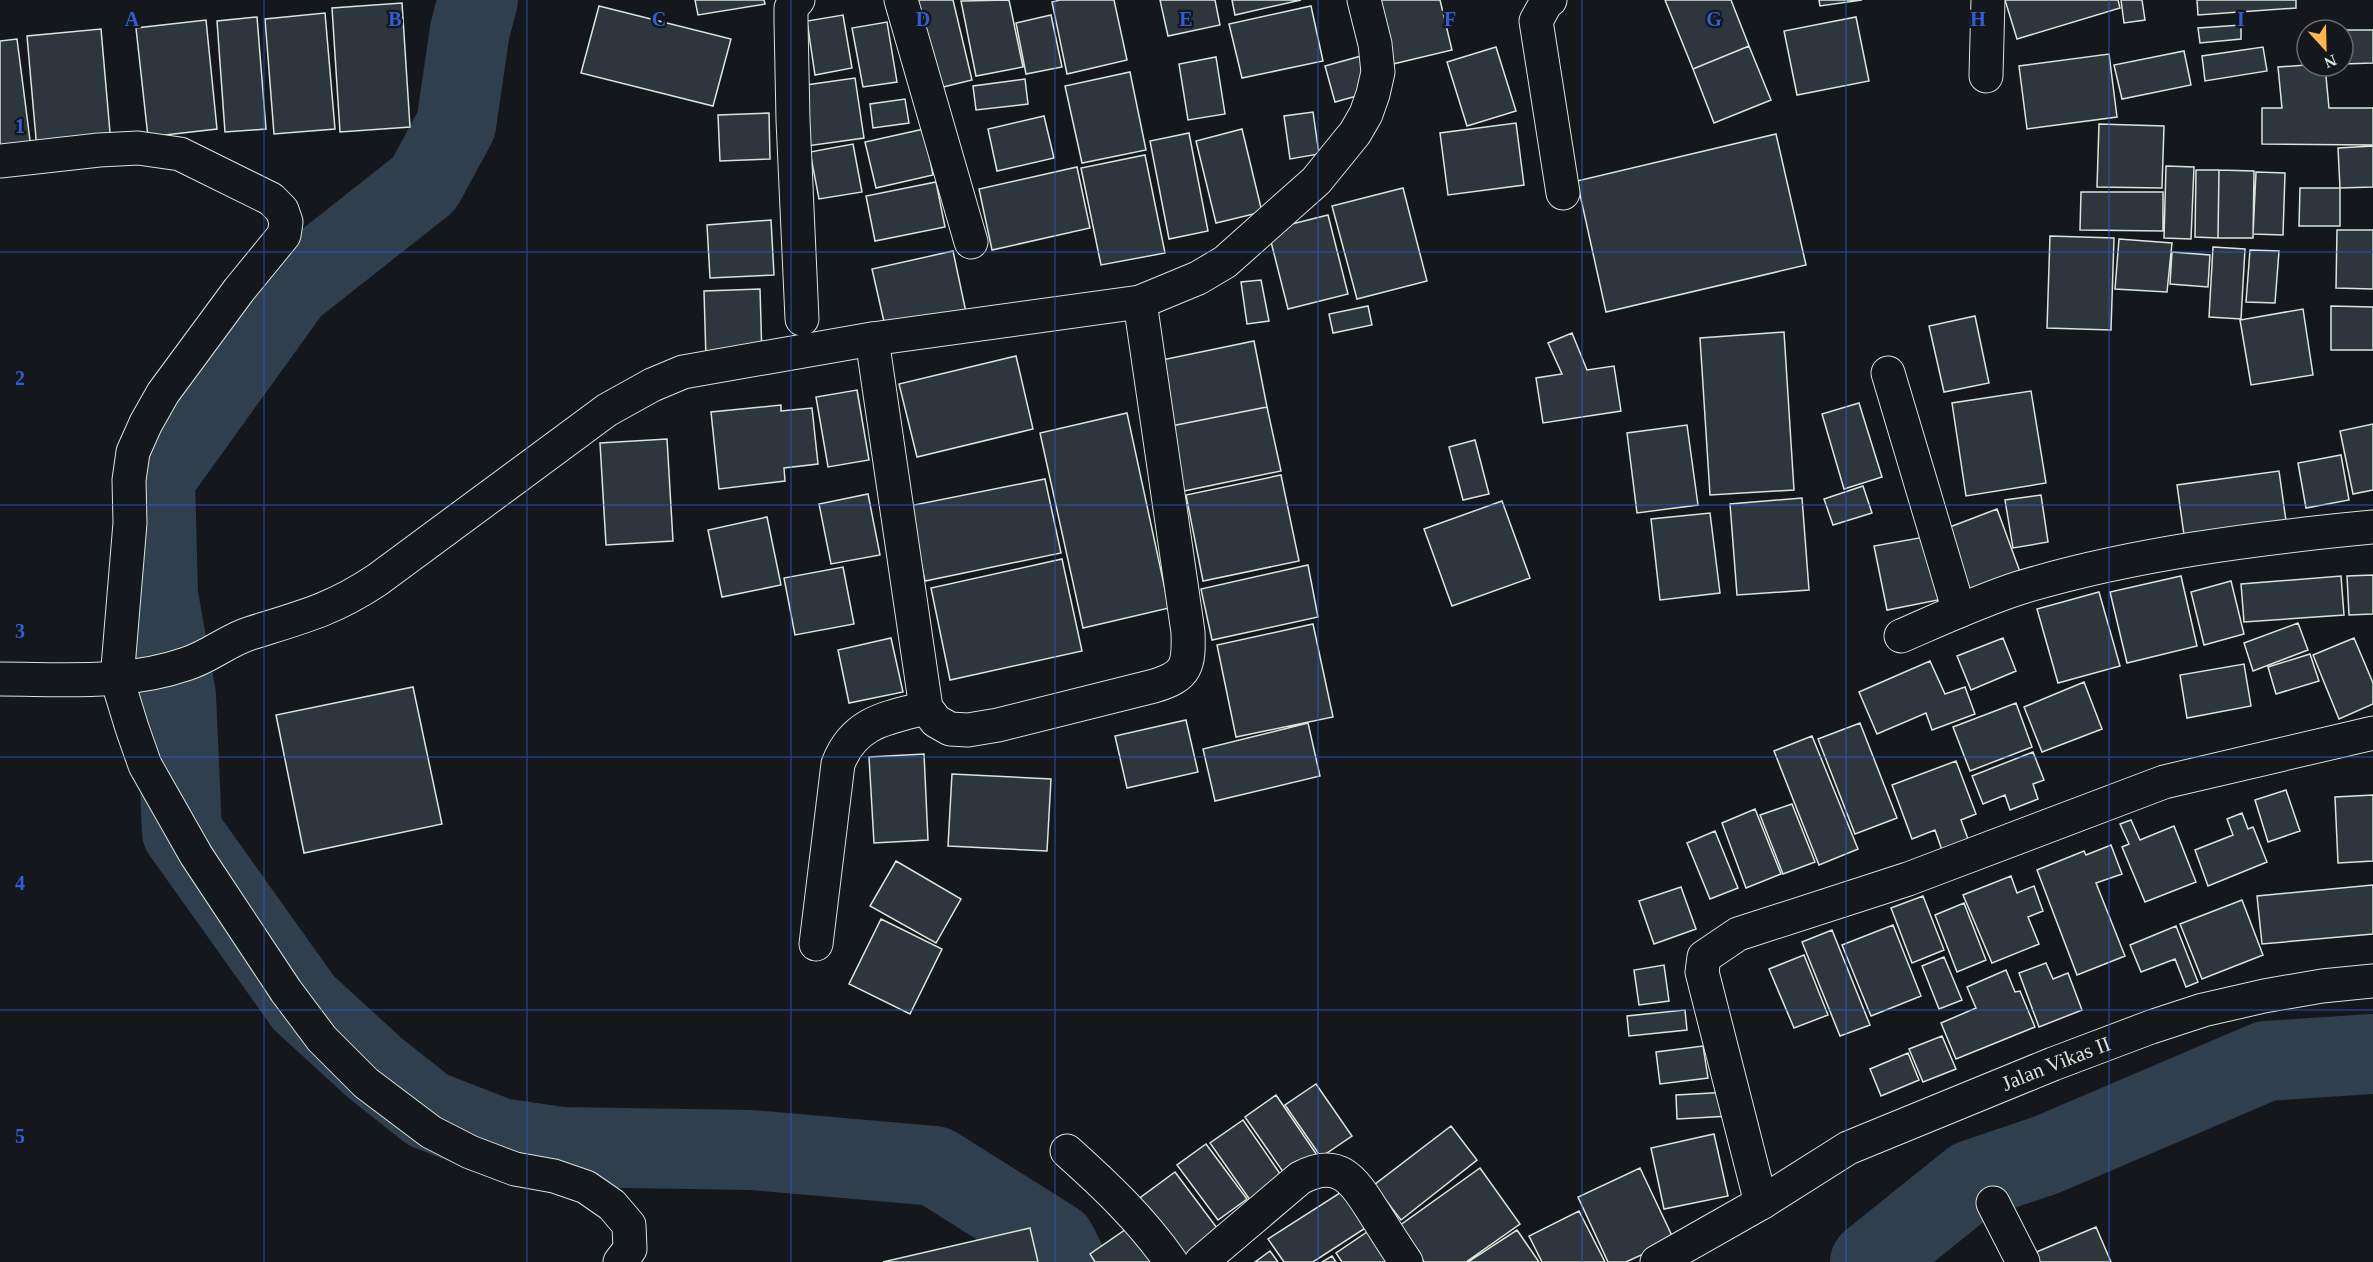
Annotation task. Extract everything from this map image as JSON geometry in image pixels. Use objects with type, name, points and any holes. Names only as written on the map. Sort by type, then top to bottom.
[{"type":"street","points":[[798,0],[791,8],[791,22],[802,320]]},
{"type":"street","points":[[901,0],[971,242]]},
{"type":"street","points":[[0,679],[125,678],[186,664],[249,634],[288,623],[348,599],[607,410],[652,385],[683,372],[872,339],[1140,302],[1182,286],[1225,262],[1316,181],[1355,133],[1366,114],[1378,72],[1375,44],[1365,0]]},
{"type":"street","points":[[1550,0],[1536,21],[1563,193]]},
{"type":"street","points":[[1986,76],[1988,0]]},
{"type":"street","points":[[0,161],[138,148],[180,154],[272,199],[282,210],[286,222],[284,235],[239,290],[163,393],[133,452],[129,480],[130,523],[125,678],[145,765],[164,802],[239,924],[322,1039],[366,1083],[431,1132],[470,1152],[514,1169],[554,1176],[586,1187],[612,1205],[629,1225],[630,1249],[620,1262]]},
{"type":"street","points":[[872,339],[926,708],[936,721],[950,729],[968,730],[998,725],[1154,686],[1172,681],[1184,671],[1189,657],[1188,632],[1140,302]]},
{"type":"street","points":[[1888,373],[1959,611]]},
{"type":"street","points":[[1901,636],[2019,588],[2129,562],[2229,544],[2373,527]]},
{"type":"street","points":[[816,944],[838,764],[844,748],[865,727],[888,717],[926,708]]},
{"type":"street","points":[[1761,1203],[1702,972],[1704,957],[1718,946],[1738,934],[1908,879],[2164,782],[2373,733]]},
{"type":"street","name":"Jalan Vikas II","points":[[1657,1262],[1761,1203],[1848,1148],[2033,1072],[2151,1026],[2203,1010],[2322,986],[2373,981]]},
{"type":"street","points":[[1067,1152],[1100,1181],[1133,1215],[1159,1244],[1171,1262]]},
{"type":"street","points":[[1201,1262],[1299,1178],[1312,1171],[1330,1170],[1354,1182],[1406,1262]]},
{"type":"street","points":[[1993,1203],[2023,1262]]},
{"type":"building","points":[[695,0],[764,0],[765,4],[698,15]]},
{"type":"building","points":[[914,0],[953,0],[972,80],[935,89]]},
{"type":"building","points":[[1009,0],[1023,67],[976,76],[961,1]]},
{"type":"building","points":[[1114,0],[1127,60],[1067,74],[1052,2]]},
{"type":"building","points":[[1160,0],[1215,0],[1220,25],[1168,36]]},
{"type":"building","points":[[1232,0],[1301,0],[1235,15]]},
{"type":"building","points":[[1378,0],[1440,0],[1452,50],[1393,64]]},
{"type":"building","points":[[1665,0],[1731,0],[1749,46],[1693,69]]},
{"type":"building","points":[[1819,0],[1862,0],[1820,6]]},
{"type":"building","points":[[2005,0],[2118,0],[2120,8],[2017,39]]},
{"type":"building","points":[[2121,0],[2142,0],[2145,20],[2124,23]]},
{"type":"building","points":[[2197,0],[2296,0],[2296,8],[2198,15]]},
{"type":"building","points":[[402,3],[410,127],[340,132],[332,8]]},
{"type":"building","points":[[599,6],[731,39],[713,106],[581,73]]},
{"type":"building","points":[[1311,6],[1323,61],[1242,78],[1229,24]]},
{"type":"building","points":[[325,13],[335,129],[274,134],[265,19]]},
{"type":"building","points":[[843,15],[852,68],[815,75],[807,21]]},
{"type":"building","points":[[1051,15],[1062,67],[1026,74],[1016,23]]},
{"type":"building","points":[[257,17],[266,129],[225,132],[217,21]]},
{"type":"building","points":[[1856,17],[1869,81],[1797,95],[1784,31]]},
{"type":"building","points":[[206,20],[217,129],[148,137],[136,28]]},
{"type":"building","points":[[887,22],[897,82],[863,87],[852,28]]},
{"type":"building","points":[[2241,25],[2241,39],[2200,43],[2198,28]]},
{"type":"building","points":[[101,29],[111,144],[37,150],[27,36]]},
{"type":"building","points":[[2355,30],[2373,30],[2373,63],[2355,64]]},
{"type":"building","points":[[17,39],[31,148],[0,151],[0,41]]},
{"type":"building","points":[[1749,46],[1771,100],[1714,123],[1693,69]]},
{"type":"building","points":[[1496,47],[1516,111],[1467,126],[1447,62]]},
{"type":"building","points":[[2263,47],[2267,71],[2205,81],[2202,56]]},
{"type":"building","points":[[2184,51],[2191,85],[2122,99],[2114,65]]},
{"type":"building","points":[[2109,54],[2117,117],[2027,129],[2019,66]]},
{"type":"building","points":[[1361,56],[1371,92],[1335,102],[1325,66]]},
{"type":"building","points":[[1216,57],[1225,114],[1188,120],[1179,64]]},
{"type":"building","points":[[2295,66],[2295,78],[2326,78],[2329,108],[2373,108],[2373,145],[2262,144],[2262,108],[2282,108],[2278,67]]},
{"type":"building","points":[[1130,72],[1146,150],[1082,163],[1065,86]]},
{"type":"building","points":[[855,78],[864,138],[807,146],[799,86]]},
{"type":"building","points":[[1025,79],[1028,104],[976,110],[973,86]]},
{"type":"building","points":[[905,99],[909,123],[873,128],[870,104]]},
{"type":"building","points":[[1313,112],[1319,154],[1290,159],[1284,116]]},
{"type":"building","points":[[769,113],[770,159],[720,161],[718,115]]},
{"type":"building","points":[[1044,116],[1054,158],[997,171],[988,129]]},
{"type":"building","points":[[1516,123],[1524,185],[1448,195],[1440,133]]},
{"type":"building","points":[[2099,124],[2164,126],[2162,188],[2097,187]]},
{"type":"building","points":[[924,129],[933,175],[876,188],[865,142]]},
{"type":"building","points":[[1242,129],[1262,212],[1216,223],[1196,141]]},
{"type":"building","points":[[1189,133],[1208,231],[1169,239],[1150,141]]},
{"type":"building","points":[[1776,134],[1806,265],[1606,312],[1577,181]]},
{"type":"building","points":[[853,144],[862,192],[819,199],[810,152]]},
{"type":"building","points":[[2373,146],[2373,187],[2340,188],[2338,148]]},
{"type":"building","points":[[1145,155],[1165,253],[1101,265],[1081,168]]},
{"type":"building","points":[[2166,166],[2194,167],[2191,239],[2164,238]]},
{"type":"building","points":[[1077,167],[1090,228],[992,250],[979,189]]},
{"type":"building","points":[[2196,170],[2219,170],[2218,238],[2195,237]]},
{"type":"building","points":[[2219,170],[2254,171],[2253,238],[2218,238]]},
{"type":"building","points":[[2256,172],[2285,173],[2283,235],[2253,234]]},
{"type":"building","points":[[936,182],[945,227],[875,241],[866,196]]},
{"type":"building","points":[[1403,188],[1427,281],[1357,299],[1332,206]]},
{"type":"building","points":[[2300,188],[2340,188],[2340,226],[2299,226]]},
{"type":"building","points":[[2081,192],[2163,192],[2163,231],[2080,230]]},
{"type":"building","points":[[1328,215],[1348,294],[1288,309],[1268,230]]},
{"type":"building","points":[[771,220],[774,275],[710,278],[707,225]]},
{"type":"building","points":[[2337,230],[2373,230],[2373,289],[2336,288]]},
{"type":"building","points":[[2050,236],[2114,238],[2111,330],[2047,328]]},
{"type":"building","points":[[2119,239],[2172,243],[2167,292],[2115,289]]},
{"type":"building","points":[[2213,247],[2245,249],[2241,319],[2209,317]]},
{"type":"building","points":[[2250,250],[2279,251],[2275,303],[2246,302]]},
{"type":"building","points":[[953,251],[967,317],[887,335],[872,269]]},
{"type":"building","points":[[2172,252],[2210,255],[2208,287],[2170,284]]},
{"type":"building","points":[[1261,280],[1269,321],[1247,324],[1241,282]]},
{"type":"building","points":[[760,289],[762,357],[706,359],[704,291]]},
{"type":"building","points":[[1368,306],[1372,325],[1333,333],[1329,314]]},
{"type":"building","points":[[2331,306],[2373,307],[2373,350],[2331,350]]},
{"type":"building","points":[[2303,309],[2313,375],[2251,385],[2240,320]]},
{"type":"building","points":[[1975,316],[1989,383],[1944,392],[1929,326]]},
{"type":"building","points":[[1784,332],[1794,490],[1710,495],[1700,338]]},
{"type":"building","points":[[1572,333],[1587,370],[1614,366],[1621,411],[1543,423],[1536,378],[1562,374],[1548,343]]},
{"type":"building","points":[[1254,341],[1267,407],[1171,426],[1157,361]]},
{"type":"building","points":[[1016,356],[1033,429],[917,457],[899,384]]},
{"type":"building","points":[[857,390],[869,460],[828,467],[816,397]]},
{"type":"building","points":[[2031,391],[2046,483],[1966,496],[1952,403]]},
{"type":"building","points":[[1859,403],[1882,477],[1844,489],[1822,414]]},
{"type":"building","points":[[781,405],[781,411],[812,408],[818,464],[784,468],[785,481],[719,489],[711,412]]},
{"type":"building","points":[[1267,407],[1281,471],[1184,491],[1171,426]]},
{"type":"building","points":[[1127,413],[1169,608],[1083,628],[1040,433]]},
{"type":"building","points":[[2373,424],[2373,490],[2353,494],[2340,431]]},
{"type":"building","points":[[1687,425],[1698,505],[1637,513],[1627,433]]},
{"type":"building","points":[[667,439],[673,541],[606,545],[600,443]]},
{"type":"building","points":[[1475,440],[1489,494],[1463,500],[1449,447]]},
{"type":"building","points":[[2341,455],[2349,500],[2306,508],[2298,463]]},
{"type":"building","points":[[2279,471],[2286,521],[2184,535],[2177,485]]},
{"type":"building","points":[[1281,475],[1299,561],[1203,581],[1186,495]]},
{"type":"building","points":[[1045,479],[1061,553],[925,581],[909,506]]},
{"type":"building","points":[[1863,486],[1872,513],[1833,525],[1824,499]]},
{"type":"building","points":[[868,494],[880,555],[831,564],[819,504]]},
{"type":"building","points":[[2041,495],[2048,542],[2013,548],[2005,500]]},
{"type":"building","points":[[1802,498],[1809,590],[1737,595],[1730,504]]},
{"type":"building","points":[[1502,501],[1530,578],[1452,606],[1424,529]]},
{"type":"building","points":[[1997,509],[2023,580],[1969,601],[1942,530]]},
{"type":"building","points":[[1710,513],[1720,593],[1660,600],[1651,519]]},
{"type":"building","points":[[767,517],[781,585],[722,597],[708,530]]},
{"type":"building","points":[[1930,536],[1943,599],[1887,610],[1874,546]]},
{"type":"building","points":[[1062,559],[1082,651],[950,680],[931,588]]},
{"type":"building","points":[[1308,565],[1318,617],[1212,640],[1201,589]]},
{"type":"building","points":[[843,567],[854,624],[795,635],[784,578]]},
{"type":"building","points":[[2373,575],[2373,614],[2349,615],[2347,576]]},
{"type":"building","points":[[2181,576],[2197,646],[2127,663],[2110,592]]},
{"type":"building","points":[[2341,576],[2344,615],[2244,622],[2241,584]]},
{"type":"building","points":[[2231,581],[2244,634],[2204,645],[2191,592]]},
{"type":"building","points":[[2099,592],[2120,666],[2058,683],[2037,609]]},
{"type":"building","points":[[2298,623],[2308,650],[2253,671],[2244,643]]},
{"type":"building","points":[[1313,624],[1333,717],[1236,737],[1217,645]]},
{"type":"building","points":[[891,638],[903,692],[849,703],[838,650]]},
{"type":"building","points":[[2003,638],[2016,671],[1971,690],[1957,656]]},
{"type":"building","points":[[2354,638],[2373,683],[2373,704],[2339,719],[2313,655]]},
{"type":"building","points":[[2310,654],[2319,681],[2276,694],[2268,667]]},
{"type":"building","points":[[1930,661],[1945,694],[1965,687],[1975,714],[1932,730],[1926,713],[1877,734],[1859,692]]},
{"type":"building","points":[[2244,664],[2251,706],[2187,718],[2180,675]]},
{"type":"building","points":[[2084,682],[2102,729],[2042,752],[2024,707]]},
{"type":"building","points":[[413,687],[442,824],[304,853],[276,715]]},
{"type":"building","points":[[2016,703],[2032,747],[1970,771],[1953,727]]},
{"type":"building","points":[[1186,720],[1198,772],[1127,788],[1115,736]]},
{"type":"building","points":[[1308,723],[1320,776],[1215,801],[1203,749]]},
{"type":"building","points":[[1860,723],[1897,818],[1855,834],[1818,739]]},
{"type":"building","points":[[1812,736],[1858,849],[1819,865],[1774,751]]},
{"type":"building","points":[[2033,752],[2044,780],[2033,784],[2038,799],[2010,810],[2005,795],[1983,804],[1972,776]]},
{"type":"building","points":[[924,754],[928,840],[874,843],[869,757]]},
{"type":"building","points":[[1956,761],[1976,814],[1961,820],[1971,847],[1944,856],[1935,830],[1912,839],[1892,785]]},
{"type":"building","points":[[952,774],[1051,779],[1047,851],[948,846]]},
{"type":"building","points":[[2286,790],[2300,831],[2268,842],[2255,800]]},
{"type":"building","points":[[2373,795],[2373,861],[2338,863],[2335,797]]},
{"type":"building","points":[[1792,804],[1815,862],[1783,874],[1760,815]]},
{"type":"building","points":[[1755,809],[1781,874],[1746,888],[1722,823]]},
{"type":"building","points":[[2242,813],[2248,829],[2253,827],[2267,862],[2208,886],[2195,850],[2233,835],[2227,819]]},
{"type":"building","points":[[2131,820],[2140,840],[2174,826],[2196,882],[2145,902],[2122,847],[2129,844],[2120,824]]},
{"type":"building","points":[[1715,831],[1738,888],[1710,899],[1687,843]]},
{"type":"building","points":[[2111,845],[2122,874],[2096,883],[2125,956],[2077,975],[2037,870],[2084,851],[2086,855]]},
{"type":"building","points":[[896,861],[961,899],[936,943],[870,906]]},
{"type":"building","points":[[2011,876],[2017,893],[2034,886],[2043,911],[2028,917],[2039,944],[1992,963],[1963,895]]},
{"type":"building","points":[[2373,885],[2373,934],[2262,944],[2257,896]]},
{"type":"building","points":[[1681,887],[1696,929],[1654,944],[1639,901]]},
{"type":"building","points":[[1923,896],[1944,950],[1912,963],[1891,908]]},
{"type":"building","points":[[2242,900],[2263,955],[2202,979],[2180,924]]},
{"type":"building","points":[[1964,903],[1986,960],[1957,972],[1935,915]]},
{"type":"building","points":[[881,919],[942,949],[910,1014],[849,984]]},
{"type":"building","points":[[1893,925],[1921,996],[1871,1016],[1842,945]]},
{"type":"building","points":[[2176,926],[2198,982],[2186,987],[2175,959],[2141,972],[2130,945]]},
{"type":"building","points":[[1832,930],[1870,1025],[1840,1036],[1802,942]]},
{"type":"building","points":[[1804,955],[1828,1015],[1794,1028],[1769,969]]},
{"type":"building","points":[[1944,957],[1962,1000],[1939,1009],[1922,966]]},
{"type":"building","points":[[2046,963],[2053,979],[2068,973],[2082,1010],[2039,1027],[2019,973]]},
{"type":"building","points":[[1664,965],[1669,1001],[1639,1005],[1634,970]]},
{"type":"building","points":[[2006,970],[2015,992],[2020,991],[2035,1027],[1956,1059],[1941,1023],[1976,1008],[1967,987]]},
{"type":"building","points":[[1685,1010],[1687,1030],[1629,1036],[1627,1016]]},
{"type":"building","points":[[1942,1036],[1956,1069],[1923,1082],[1909,1049]]},
{"type":"building","points":[[1703,1046],[1708,1078],[1660,1084],[1656,1052]]},
{"type":"building","points":[[1908,1053],[1919,1080],[1881,1096],[1870,1069]]},
{"type":"building","points":[[1316,1084],[1352,1136],[1321,1157],[1285,1105]]},
{"type":"building","points":[[1729,1092],[1730,1116],[1677,1119],[1676,1095]]},
{"type":"building","points":[[1276,1095],[1319,1158],[1288,1179],[1245,1117]]},
{"type":"building","points":[[1243,1120],[1283,1178],[1250,1200],[1210,1143]]},
{"type":"building","points":[[1451,1126],[1477,1160],[1401,1220],[1374,1185]]},
{"type":"building","points":[[1714,1134],[1728,1196],[1664,1209],[1651,1148]]},
{"type":"building","points":[[1206,1144],[1247,1199],[1218,1220],[1177,1165]]},
{"type":"building","points":[[1480,1168],[1520,1224],[1466,1262],[1424,1262],[1399,1226]]},
{"type":"building","points":[[1640,1168],[1674,1240],[1626,1262],[1608,1262],[1578,1197]]},
{"type":"building","points":[[1175,1172],[1220,1232],[1182,1260],[1137,1200]]},
{"type":"building","points":[[1346,1189],[1370,1225],[1313,1262],[1284,1262],[1268,1239]]},
{"type":"building","points":[[1579,1211],[1605,1262],[1542,1262],[1529,1236]]},
{"type":"building","points":[[1132,1225],[1157,1262],[1095,1262],[1090,1254]]},
{"type":"building","points":[[2096,1227],[2111,1262],[2029,1262],[2027,1256]]},
{"type":"building","points":[[1030,1228],[1038,1262],[883,1262]]},
{"type":"building","points":[[1373,1228],[1396,1262],[1342,1262],[1336,1253]]},
{"type":"building","points":[[1517,1230],[1539,1262],[1468,1262]]},
{"type":"building","points":[[1270,1251],[1278,1262],[1255,1262]]},
{"type":"building","points":[[1332,1256],[1336,1262],[1322,1262]]},
{"type":"waterway","points":[[478,0],[470,30],[456,125],[424,184],[292,288],[155,478],[158,595],[176,696],[182,832],[304,1003],[375,1068],[428,1110],[500,1138],[562,1147],[752,1150],[935,1166],[1056,1242],[1066,1262]]},
{"type":"waterway","points":[[1870,1262],[1972,1180],[2046,1155],[2266,1061],[2373,1054]]}]
